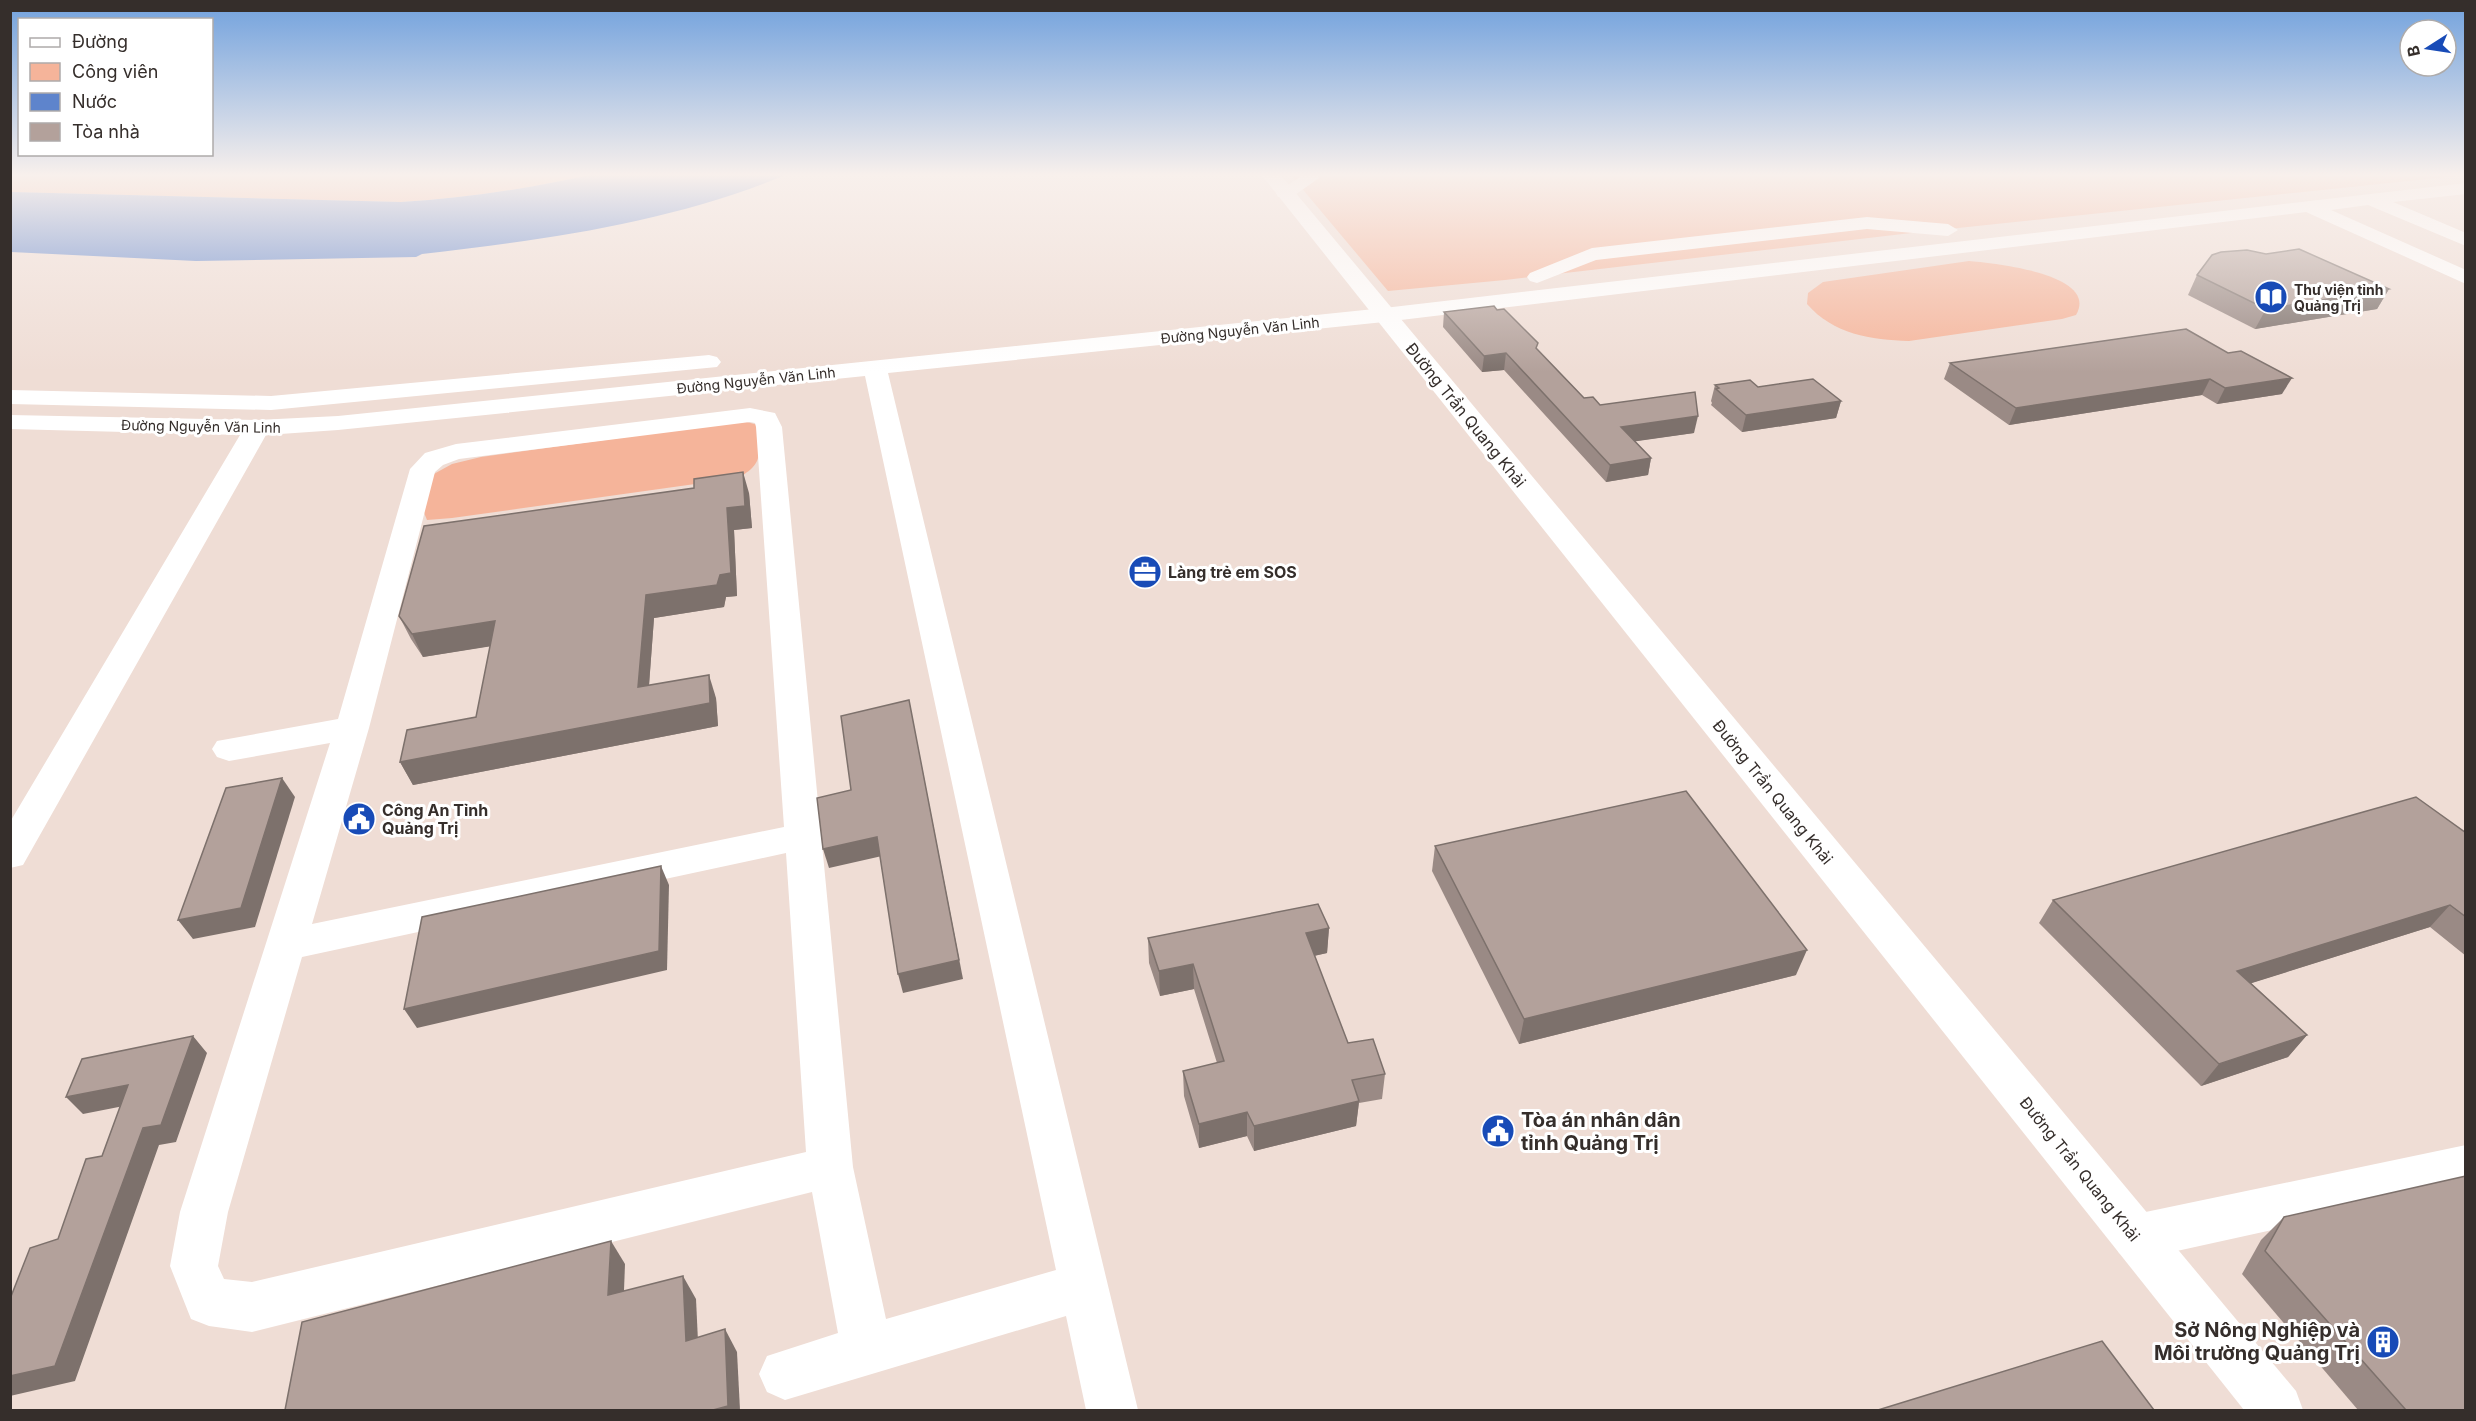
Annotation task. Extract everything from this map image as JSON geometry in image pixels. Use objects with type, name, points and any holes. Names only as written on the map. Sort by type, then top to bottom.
[{"type":"street","name":"Đường Trần Quang Khải","points":[[1332,239],[1380,302],[2277,1410]]},
{"type":"street","points":[[1514,280],[1537,277],[1592,254],[1723,239]]},
{"type":"street","name":"Đường Nguyễn Văn Linh","points":[[10,422],[257,428],[593,397],[873,357],[1985,239]]},
{"type":"street","points":[[2381,239],[2466,278]]},
{"type":"street","points":[[873,357],[1112,1410]]},
{"type":"street","name":"Đường Nguyễn Văn Linh","points":[[10,397],[271,403],[728,360]]},
{"type":"street","points":[[589,435],[593,397]]},
{"type":"street","points":[[830,1167],[252,1307],[209,1302],[194,1266],[204,1212],[352,728],[423,469],[434,459],[456,452],[750,415],[766,418],[769,427],[830,1167],[867,1350]]},
{"type":"street","points":[[10,855],[257,428]]},
{"type":"street","points":[[229,749],[352,728]]},
{"type":"street","points":[[286,945],[802,836]]},
{"type":"street","points":[[2136,1237],[2466,1166]]},
{"type":"street","points":[[785,1374],[1084,1286]]},
{"type":"green space","points":[[1345,239],[1857,239],[1505,280],[1388,291]]},
{"type":"green space","points":[[1969,261],[2020,268],[2059,280],[2073,290],[2079,301],[2076,315],[1909,341],[1867,337],[1841,329],[1817,314],[1807,304],[1808,293],[1823,282]]},
{"type":"green space","points":[[743,421],[758,425],[759,450],[753,467],[738,478],[452,518],[427,520],[423,510],[432,475],[452,464],[481,457]]},
{"type":"water","points":[[11,239],[533,239],[422,254],[416,257],[196,261],[11,252]]},
{"type":"building","points":[[2299,249],[2389,289],[2266,309],[2197,275],[2212,255],[2221,252],[2247,250],[2266,254]]},
{"type":"building","points":[[1494,306],[1497,310],[1504,309],[1538,343],[1536,348],[1584,398],[1593,397],[1600,405],[1695,392],[1698,416],[1621,427],[1651,458],[1610,465],[1506,353],[1484,356],[1444,312]]},
{"type":"building","points":[[2186,329],[2228,353],[2241,351],[2292,378],[2225,388],[2210,379],[2016,408],[1950,363]]},
{"type":"building","points":[[1813,379],[1841,401],[1746,415],[1716,389],[1719,388],[1715,385],[1750,380],[1758,387]]},
{"type":"building","points":[[743,472],[745,506],[727,508],[731,573],[720,575],[717,585],[646,595],[638,687],[709,675],[710,703],[400,762],[407,730],[476,717],[495,621],[412,634],[399,616],[424,526],[694,488],[694,479]]},
{"type":"building","points":[[909,700],[959,960],[898,974],[877,837],[823,849],[817,798],[851,790],[841,716]]},
{"type":"building","points":[[282,778],[241,908],[178,920],[226,788]]},
{"type":"building","points":[[1686,791],[1807,950],[1524,1019],[1435,846]]},
{"type":"building","points":[[2416,797],[2466,833],[2466,917],[2450,905],[2237,971],[2307,1035],[2219,1064],[2053,900]]},
{"type":"building","points":[[661,866],[659,951],[404,1009],[422,917]]},
{"type":"building","points":[[1318,904],[1329,928],[1306,933],[1348,1043],[1373,1039],[1385,1074],[1352,1080],[1359,1101],[1254,1126],[1247,1112],[1199,1124],[1183,1071],[1224,1061],[1193,964],[1159,971],[1148,938]]},
{"type":"building","points":[[193,1036],[161,1125],[143,1128],[55,1366],[10,1376],[10,1299],[30,1248],[58,1239],[86,1159],[102,1156],[128,1085],[66,1097],[82,1059]]},
{"type":"building","name":"Sở Nông Nghiệp và Môi trường Quảng Trị","points":[[2466,1176],[2466,1410],[2406,1410],[2265,1251],[2284,1217]]},
{"type":"building","points":[[611,1241],[608,1295],[683,1276],[686,1341],[725,1329],[728,1406],[713,1410],[285,1410],[302,1322]]},
{"type":"building","points":[[2102,1341],[2154,1410],[1878,1410]]},
{"type":"place","name":"Thư viện tỉnh Quảng Trị","points":[[2271,297]]},
{"type":"place","name":"Làng trẻ em SOS","points":[[1145,572]]},
{"type":"place","name":"Công An Tỉnh Quảng Trị","points":[[359,819]]},
{"type":"place","name":"Tòa án nhân dân tỉnh Quảng Trị","points":[[1498,1131]]},
{"type":"place","name":"Sở Nông Nghiệp và Môi trường Quảng Trị","points":[[2383,1342]]}]
